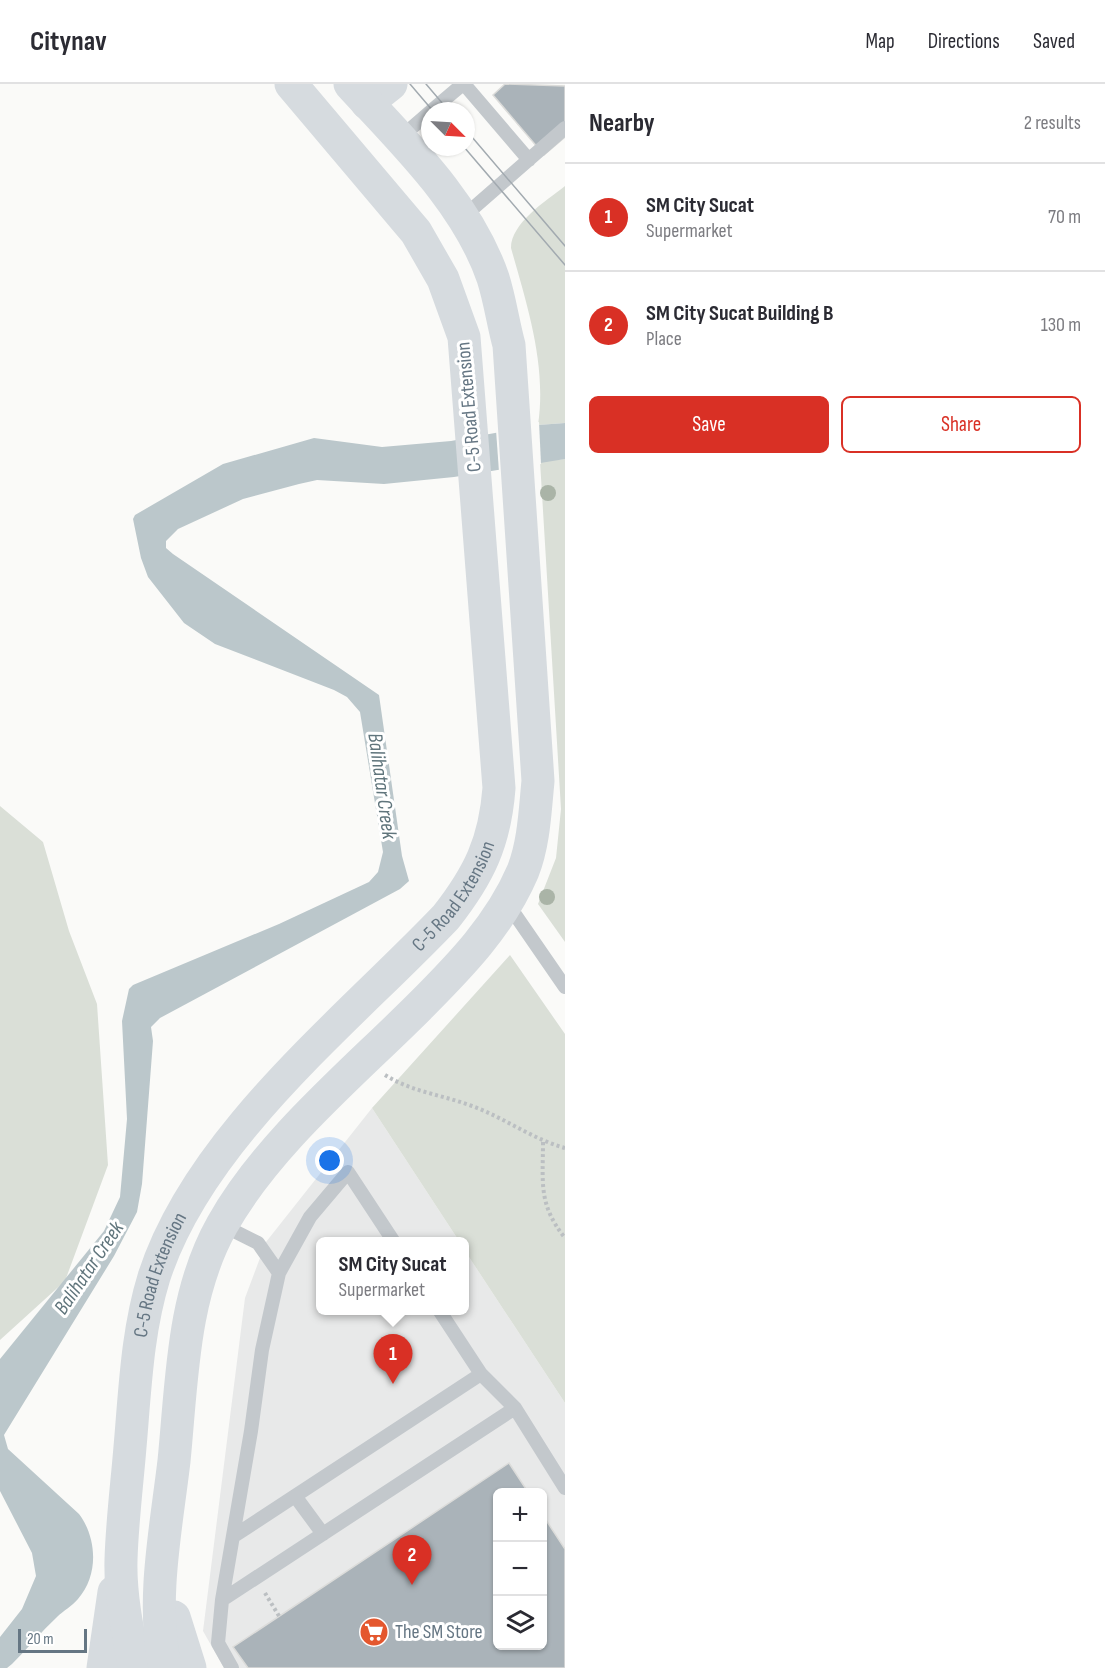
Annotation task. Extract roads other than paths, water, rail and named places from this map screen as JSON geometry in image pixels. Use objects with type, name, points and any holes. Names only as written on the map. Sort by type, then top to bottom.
[{"type":"main road","name":"C-5 Road Extension","points":[[135,1668],[124,1610],[121,1561],[141,1328],[154,1277],[170,1236],[213,1165],[247,1121],[446,917],[469,888],[493,834],[499,788],[464,337],[443,279],[416,232],[291,84]]},
{"type":"main road","name":"C-5 Road Extension","points":[[165,1668],[160,1645],[159,1609],[163,1563],[187,1334],[195,1290],[208,1253],[244,1189],[277,1148],[451,975],[479,944],[507,903],[523,869],[534,830],[538,781],[509,345],[493,278],[463,217],[399,139],[370,90]]},
{"type":"main road","points":[[102,1667],[109,1610],[121,1561]]},
{"type":"main road","points":[[163,1563],[178,1634],[190,1668]]},
{"type":"lane","points":[[442,102],[463,84],[529,160]]},
{"type":"lane","points":[[399,139],[421,120]]},
{"type":"lane","points":[[463,217],[565,129]]},
{"type":"lane","points":[[507,903],[565,987]]},
{"type":"lane","points":[[232,1668],[218,1644],[222,1600],[262,1350],[279,1273],[310,1217],[348,1172],[391,1237]]},
{"type":"lane","points":[[222,1225],[258,1243],[279,1273]]},
{"type":"lane","points":[[442,1315],[481,1374],[515,1408],[565,1488]]},
{"type":"lane","points":[[234,1536],[481,1374]]},
{"type":"lane","points":[[222,1600],[515,1408]]},
{"type":"lane","points":[[296,1496],[323,1533]]},
{"type":"water","name":"Balihatar Creek","points":[[565,423],[565,459],[454,477],[384,484],[317,480],[243,499],[178,529],[166,541],[166,548],[173,554],[379,695],[402,856],[409,881],[400,889],[160,1018],[151,1027],[153,1041],[142,1184],[137,1212],[114,1256],[4,1435],[8,1449],[79,1514],[85,1524],[93,1556],[90,1579],[73,1604],[59,1615],[12,1664],[7,1668],[0,1668],[0,1637],[22,1609],[36,1576],[32,1553],[0,1491],[0,1359],[104,1231],[120,1197],[127,1119],[122,1021],[129,989],[133,985],[279,924],[369,882],[378,872],[383,852],[360,712],[347,697],[334,690],[215,644],[184,623],[148,577],[141,558],[133,519],[135,515],[223,464],[314,438],[382,447],[451,441],[538,425]]},
{"type":"tram line","points":[[410,84],[425,102]]},
{"type":"tram line","points":[[426,84],[441,102]]},
{"type":"tram line","points":[[475,141],[565,246]]},
{"type":"tram line","points":[[472,156],[565,265]]},
{"type":"place","name":"SM City Sucat","points":[[393,1384]]},
{"type":"place","name":"SM City Sucat Building B","points":[[412,1585]]},
{"type":"place","name":"The SM Store","points":[[374,1632]]}]
